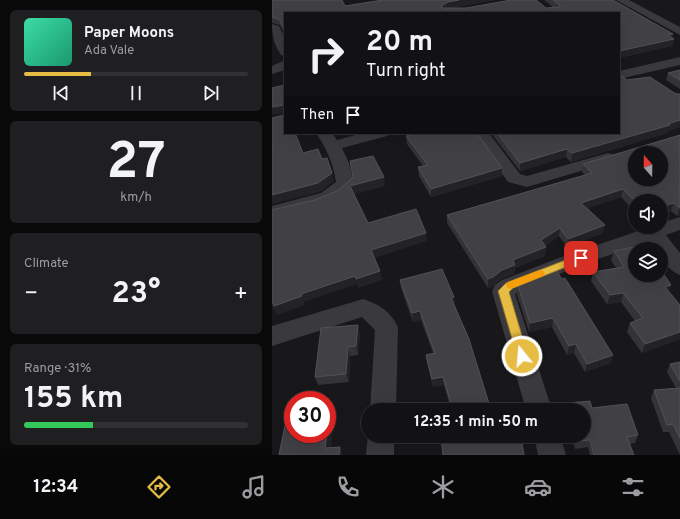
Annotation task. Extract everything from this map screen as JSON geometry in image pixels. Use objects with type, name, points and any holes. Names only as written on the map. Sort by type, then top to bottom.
[{"type":"street","points":[[621,0],[680,32]]},
{"type":"street","points":[[272,27],[275,28],[284,45]]},
{"type":"street","points":[[620,75],[680,61]]},
{"type":"street","points":[[272,70],[278,69],[284,65]]},
{"type":"street","points":[[639,70],[657,82]]},
{"type":"street","points":[[272,212],[327,197],[345,184],[343,171],[329,139],[373,134]]},
{"type":"street","points":[[482,134],[514,178],[527,182],[623,153]]},
{"type":"street","points":[[668,227],[680,223]]},
{"type":"street","points":[[537,403],[503,291],[510,286],[566,263],[650,234]]},
{"type":"street","points":[[654,234],[680,268]]},
{"type":"street","points":[[272,336],[363,308],[373,312],[387,327],[382,403]]},
{"type":"street","points":[[380,455],[381,443]]},
{"type":"street","points":[[549,443],[552,455]]},
{"type":"building","points":[[272,0],[342,0],[345,6],[383,0],[459,0],[448,2],[441,6],[443,8],[466,8],[511,0],[536,0],[546,8],[560,7],[560,5],[553,0],[613,0],[673,34],[668,35],[674,39],[620,51],[620,12],[284,12],[284,29],[279,19],[272,17]]},
{"type":"building","points":[[680,70],[680,80],[668,73]]},
{"type":"building","points":[[620,75],[627,80],[650,77],[676,94],[680,94],[680,120],[668,124],[670,125],[572,153],[567,149],[520,163],[498,134],[620,134]]},
{"type":"building","points":[[284,85],[284,105],[272,107],[272,88]]},
{"type":"building","points":[[284,115],[284,134],[295,134],[303,153],[318,149],[322,159],[327,158],[332,173],[318,183],[272,195],[272,118]]},
{"type":"building","points":[[413,134],[478,134],[502,168],[431,189],[418,167],[428,165],[406,136]]},
{"type":"building","points":[[680,135],[680,208],[674,203],[668,205],[668,194],[628,194],[623,189],[581,203],[605,225],[568,239],[560,228],[541,240],[546,247],[513,260],[515,265],[502,270],[488,279],[447,215],[592,173],[583,164],[628,151],[628,186],[668,186],[668,146],[643,146]]},
{"type":"building","points":[[373,156],[384,177],[350,186],[368,223],[416,209],[426,233],[371,250],[380,271],[356,279],[355,276],[301,294],[302,296],[274,306],[272,301],[272,210],[315,200],[337,191],[353,177],[350,161]]},
{"type":"building","points":[[628,248],[628,282],[668,282],[668,280],[671,285],[665,287],[680,305],[680,332],[645,344],[630,323],[643,318],[623,293],[610,295],[593,272],[624,267],[614,251]]},
{"type":"building","points":[[442,269],[454,297],[451,298],[469,339],[489,403],[451,403],[443,377],[432,379],[426,355],[435,353],[420,311],[412,313],[400,280]]},
{"type":"building","points":[[555,269],[562,279],[565,278],[613,355],[587,364],[576,344],[569,346],[553,318],[530,323],[518,286]]},
{"type":"building","points":[[358,325],[356,346],[348,347],[346,374],[315,377],[321,328]]},
{"type":"building","points":[[680,362],[680,381],[670,364]]},
{"type":"building","points":[[680,388],[680,438],[673,424],[667,425],[654,390]]},
{"type":"building","points":[[590,401],[591,403],[567,403]]},
{"type":"building","points":[[591,404],[592,408],[627,404],[638,435],[627,437],[634,455],[594,455],[591,443]]},
{"type":"building","points":[[284,430],[284,443],[326,443],[325,448],[340,447],[339,455],[279,455]]},
{"type":"building","points":[[442,443],[522,443],[524,455],[443,455]]},
{"type":"slow traffic","points":[[511,285],[540,273]]},
{"type":"route","points":[[522,356],[503,291],[510,286],[581,258]]}]
